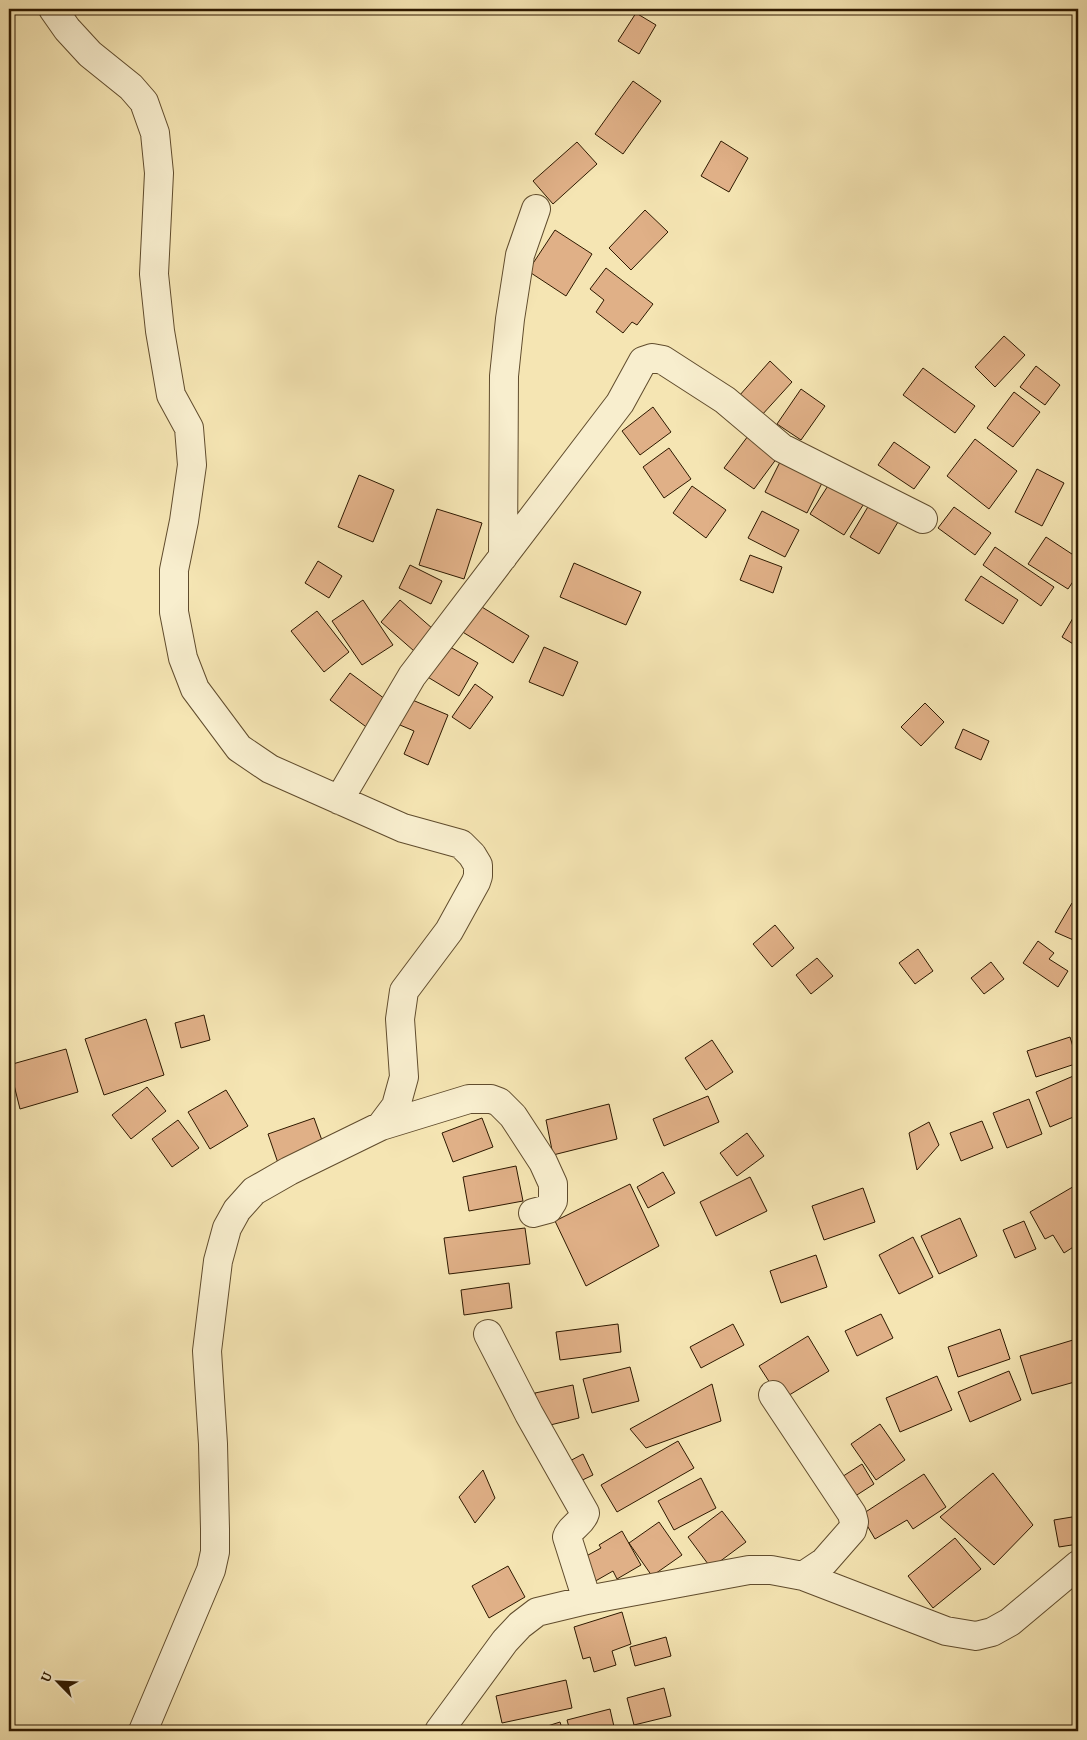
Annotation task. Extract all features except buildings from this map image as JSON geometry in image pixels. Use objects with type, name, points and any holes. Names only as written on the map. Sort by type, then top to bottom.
[{"type":"street","points":[[53,9],[66,29],[90,54],[131,87],[144,102],[155,133],[159,173],[154,274],[160,331],[171,395],[189,428],[192,465],[174,570],[174,612],[183,658],[195,689],[239,748],[270,769],[403,828],[461,844],[472,855],[478,865],[476,882],[449,931],[404,991],[400,1018],[404,1077],[396,1106],[381,1126]]},
{"type":"street","points":[[503,557],[504,376],[510,318],[520,255],[536,209]]},
{"type":"street","points":[[339,800],[412,676],[620,403],[642,361],[652,358],[663,360],[725,400],[782,448],[923,519]]},
{"type":"street","points":[[143,1731],[211,1570],[215,1552],[213,1444],[208,1351],[218,1261],[227,1228],[236,1210],[254,1191],[289,1171],[381,1126],[469,1099],[491,1099],[499,1102],[513,1116],[538,1155],[553,1184],[554,1201],[548,1209],[534,1213]]},
{"type":"street","points":[[488,1334],[529,1414],[585,1514],[582,1521],[569,1531],[567,1537],[587,1600]]},
{"type":"street","points":[[773,1395],[852,1514],[854,1522],[852,1530],[824,1562],[803,1576]]},
{"type":"street","points":[[439,1731],[505,1641],[520,1625],[537,1612],[587,1600],[749,1570],[771,1570],[803,1576],[946,1631],[976,1636],[992,1632],[1010,1622],[1078,1565]]}]
